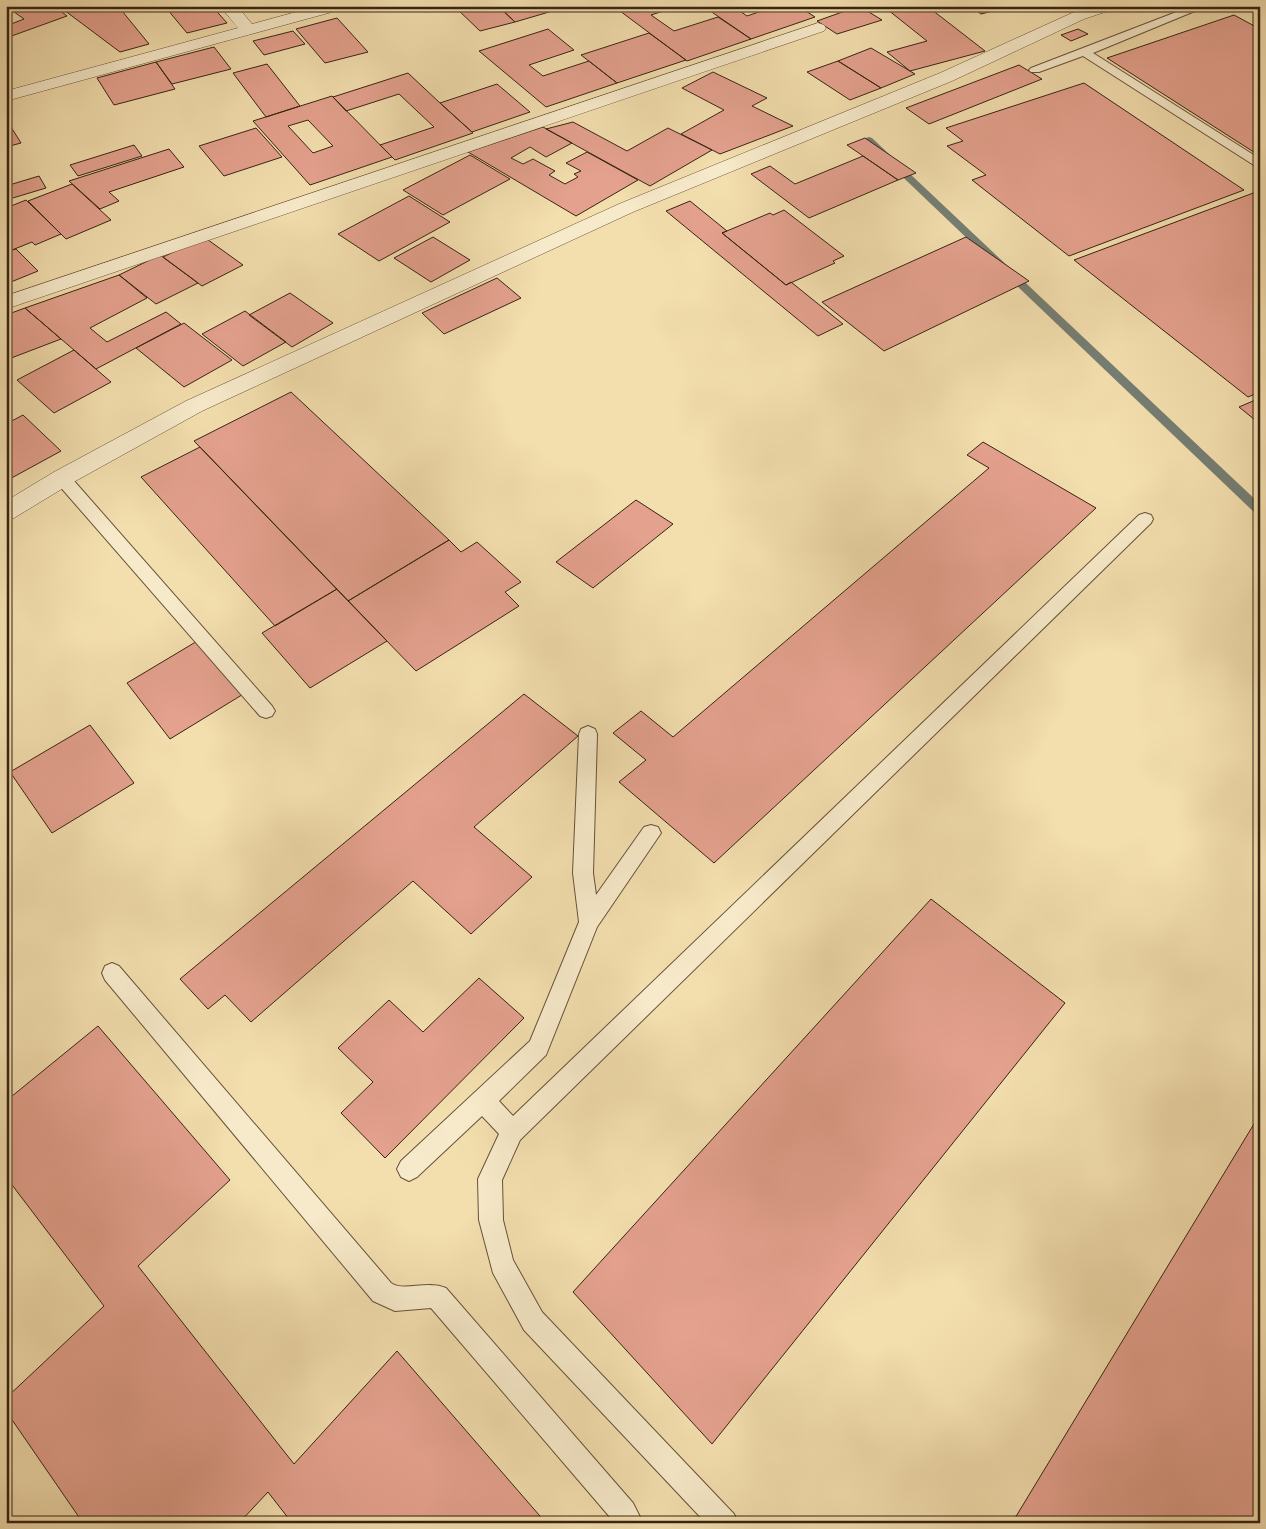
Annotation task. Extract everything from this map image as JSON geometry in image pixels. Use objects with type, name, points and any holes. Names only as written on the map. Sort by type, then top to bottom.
[{"type":"street","points":[[228,6],[249,30]]},
{"type":"street","points":[[6,96],[337,6]]},
{"type":"street","points":[[6,512],[62,478],[194,406],[626,208],[946,77],[1072,11],[1108,6]]},
{"type":"street","points":[[6,303],[818,28]]},
{"type":"lane","points":[[1035,70],[1202,6]]},
{"type":"lane","points":[[1084,52],[1260,165]]},
{"type":"lane","points":[[62,478],[266,711]]},
{"type":"lane","points":[[725,1523],[540,1328],[528,1312],[502,1264],[491,1220],[490,1179],[512,1132],[1145,519]]},
{"type":"lane","points":[[588,734],[583,873],[589,922]]},
{"type":"lane","points":[[409,1168],[538,1048],[589,922],[650,833]]},
{"type":"lane","points":[[112,973],[382,1292],[389,1298],[398,1300],[426,1294],[437,1297],[624,1512],[630,1523]]},
{"type":"lane","points":[[483,1100],[512,1132]]},
{"type":"building","points":[[19,6],[54,6],[67,16],[6,38],[6,26],[24,19],[10,9]]},
{"type":"building","points":[[79,6],[108,6],[109,8],[118,6],[149,44],[120,52],[64,10]]},
{"type":"building","points":[[177,6],[212,6],[227,23],[187,33],[167,9]]},
{"type":"building","points":[[419,6],[448,6],[425,12]]},
{"type":"building","points":[[498,6],[515,22],[480,31],[455,7]]},
{"type":"building","points":[[498,6],[542,6],[549,12],[515,22]]},
{"type":"building","points":[[635,6],[679,6],[651,15],[674,31],[718,17],[751,39],[687,61],[620,11]]},
{"type":"building","points":[[703,6],[733,6],[747,16],[776,6],[798,6],[815,17],[751,39]]},
{"type":"building","points":[[859,6],[882,20],[837,34],[817,21]]},
{"type":"building","points":[[883,6],[927,6],[985,51],[910,71],[887,52],[927,41]]},
{"type":"building","points":[[970,6],[1012,6],[981,14]]},
{"type":"building","points":[[1234,15],[1260,29],[1260,156],[1107,58]]},
{"type":"building","points":[[337,18],[368,52],[325,63],[296,29]]},
{"type":"building","points":[[548,29],[574,50],[529,65],[543,76],[589,61],[617,83],[546,107],[479,51]]},
{"type":"building","points":[[1078,29],[1088,34],[1071,41],[1061,35]]},
{"type":"building","points":[[293,31],[305,44],[264,55],[253,41]]},
{"type":"building","points":[[649,33],[686,60],[617,83],[581,55]]},
{"type":"building","points":[[214,47],[231,69],[172,84],[156,62]]},
{"type":"building","points":[[871,48],[915,74],[881,88],[838,61]]},
{"type":"building","points":[[838,61],[881,88],[850,100],[807,72]]},
{"type":"building","points":[[156,62],[175,89],[114,105],[97,78]]},
{"type":"building","points":[[267,64],[300,106],[266,117],[233,73]]},
{"type":"building","points":[[1019,65],[1042,79],[929,124],[906,108]]},
{"type":"building","points":[[713,72],[767,98],[752,106],[793,126],[720,154],[681,134],[724,110],[682,88]]},
{"type":"building","points":[[408,73],[473,133],[395,160],[380,145],[434,127],[399,94],[346,111],[333,97]]},
{"type":"building","points":[[1084,83],[1244,190],[1069,256],[972,180],[986,175],[947,146],[963,141],[946,128]]},
{"type":"building","points":[[497,84],[530,112],[472,132],[440,103]]},
{"type":"building","points":[[332,96],[392,157],[310,185],[253,121]],"holes":[[[308,120],[333,146],[313,153],[288,126]]]},
{"type":"building","points":[[6,119],[21,143],[6,147]]},
{"type":"building","points":[[573,122],[627,151],[668,128],[712,150],[650,186],[546,129]]},
{"type":"building","points":[[543,127],[572,143],[546,157],[530,147],[511,158],[523,164],[533,159],[555,171],[549,175],[565,184],[578,177],[574,174],[581,171],[566,163],[587,152],[638,180],[576,216],[468,152]]},
{"type":"building","points":[[256,128],[282,157],[224,176],[199,146]]},
{"type":"building","points":[[865,138],[916,173],[898,180],[847,145]]},
{"type":"building","points":[[134,145],[142,156],[78,176],[70,165]]},
{"type":"building","points":[[169,149],[184,167],[109,192],[119,201],[100,209],[69,181]]},
{"type":"building","points":[[470,155],[510,179],[443,215],[403,190]]},
{"type":"building","points":[[863,156],[898,180],[809,218],[751,174],[770,166],[795,184]]},
{"type":"building","points":[[39,176],[46,188],[6,200],[6,186]]},
{"type":"building","points":[[72,184],[111,220],[66,239],[28,201]]},
{"type":"building","points":[[1256,192],[1260,195],[1260,392],[1248,397],[1074,260]]},
{"type":"building","points":[[409,196],[450,222],[379,261],[338,234]]},
{"type":"building","points":[[26,200],[61,234],[35,245],[32,242],[12,250],[6,244],[6,208]]},
{"type":"building","points":[[690,201],[727,231],[722,233],[786,285],[791,282],[843,324],[818,336],[666,211]]},
{"type":"building","points":[[784,210],[844,256],[833,261],[835,263],[786,285],[722,233],[770,213],[773,215]]},
{"type":"building","points":[[204,237],[243,265],[202,286],[163,257]]},
{"type":"building","points":[[433,237],[470,260],[431,282],[394,258]]},
{"type":"building","points":[[966,237],[1029,281],[884,351],[822,302]]},
{"type":"building","points":[[6,244],[12,250],[16,249],[38,271],[6,284]]},
{"type":"building","points":[[160,255],[198,283],[156,304],[119,275]]},
{"type":"building","points":[[119,275],[147,298],[90,328],[107,342],[166,312],[181,324],[96,369],[25,308]]},
{"type":"building","points":[[497,278],[521,298],[444,334],[422,313]]},
{"type":"building","points":[[290,293],[333,323],[292,347],[249,315]]},
{"type":"building","points":[[25,308],[61,339],[6,360],[6,315]]},
{"type":"building","points":[[245,311],[286,342],[243,366],[202,334]]},
{"type":"building","points":[[184,323],[232,360],[184,387],[136,348]]},
{"type":"building","points":[[74,350],[111,382],[54,413],[17,380]]},
{"type":"building","points":[[291,392],[449,540],[348,601],[194,441]]},
{"type":"building","points":[[1260,398],[1260,424],[1239,407]]},
{"type":"building","points":[[23,415],[61,451],[6,481],[6,424]]},
{"type":"building","points":[[983,442],[1096,508],[714,863],[619,782],[646,760],[613,733],[641,711],[673,737],[989,468],[967,455]]},
{"type":"building","points":[[200,447],[337,589],[275,626],[141,477]]},
{"type":"building","points":[[636,500],[673,524],[593,588],[556,562]]},
{"type":"building","points":[[449,540],[461,552],[477,542],[521,582],[505,592],[519,606],[416,671],[348,601]]},
{"type":"building","points":[[337,589],[387,641],[310,688],[262,633]]},
{"type":"building","points":[[199,640],[245,693],[170,739],[127,683]]},
{"type":"building","points":[[524,694],[578,736],[474,827],[532,877],[471,934],[413,881],[251,1022],[225,995],[208,1009],[180,979]]},
{"type":"building","points":[[90,725],[134,783],[52,833],[10,772]]},
{"type":"building","points":[[931,899],[1065,1003],[712,1444],[573,1292]]},
{"type":"building","points":[[479,978],[524,1018],[385,1158],[341,1113],[373,1082],[338,1048],[389,1000],[423,1032]]},
{"type":"building","points":[[98,1026],[230,1180],[138,1266],[294,1464],[397,1351],[546,1523],[292,1523],[268,1492],[239,1523],[83,1523],[6,1411],[6,1398],[104,1306],[6,1177],[6,1101]]},
{"type":"building","points":[[1260,1114],[1260,1523],[1012,1523]]},
{"type":"waterway","points":[[869,140],[1260,511]]}]
